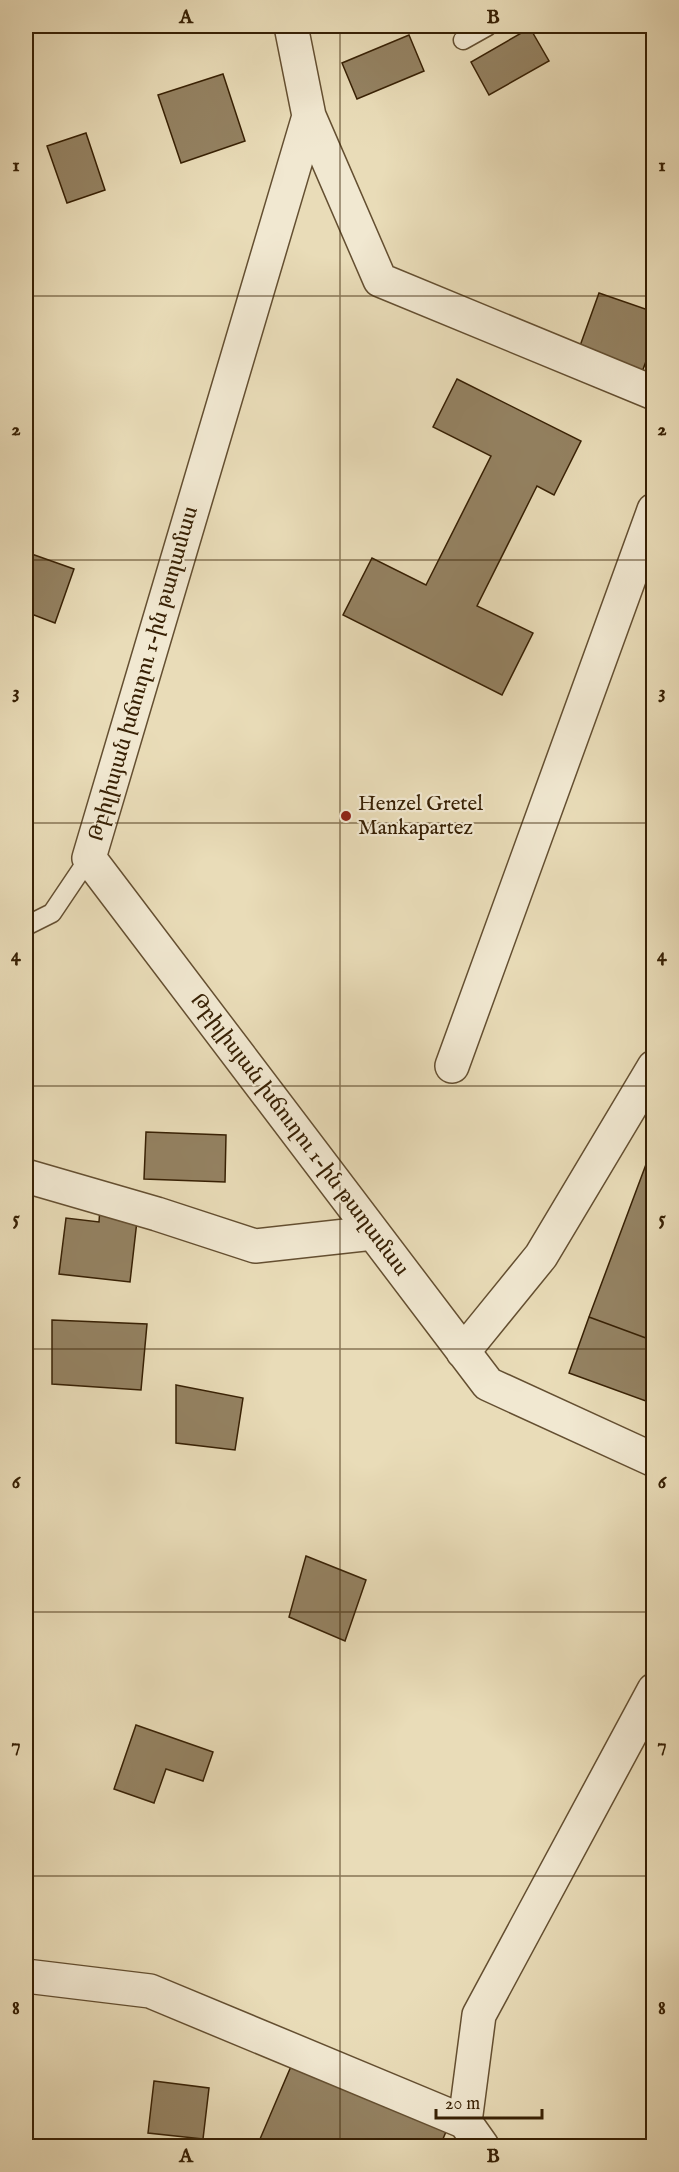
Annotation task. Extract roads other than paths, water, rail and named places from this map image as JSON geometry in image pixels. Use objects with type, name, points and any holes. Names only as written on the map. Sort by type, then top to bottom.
[{"type":"street","name":"Թբիլիսյան խճուղու 1-ին թաղամաս","points":[[291,26],[309,116],[89,858],[488,1384],[654,1460]]},
{"type":"street","points":[[309,116],[380,280],[654,393]]},
{"type":"street","points":[[452,1066],[654,510]]},
{"type":"street","points":[[463,1352],[541,1256],[654,1067]]},
{"type":"street","points":[[26,1176],[157,1214],[255,1246],[373,1233]]},
{"type":"street","points":[[26,1976],[150,1991],[473,2134],[479,2015],[654,1690]]},
{"type":"lane","points":[[463,40],[488,26]]},
{"type":"lane","points":[[26,926],[52,913],[89,858]]},
{"type":"place","name":"Henzel Gretel Mankapartez","points":[[346,816]]}]
